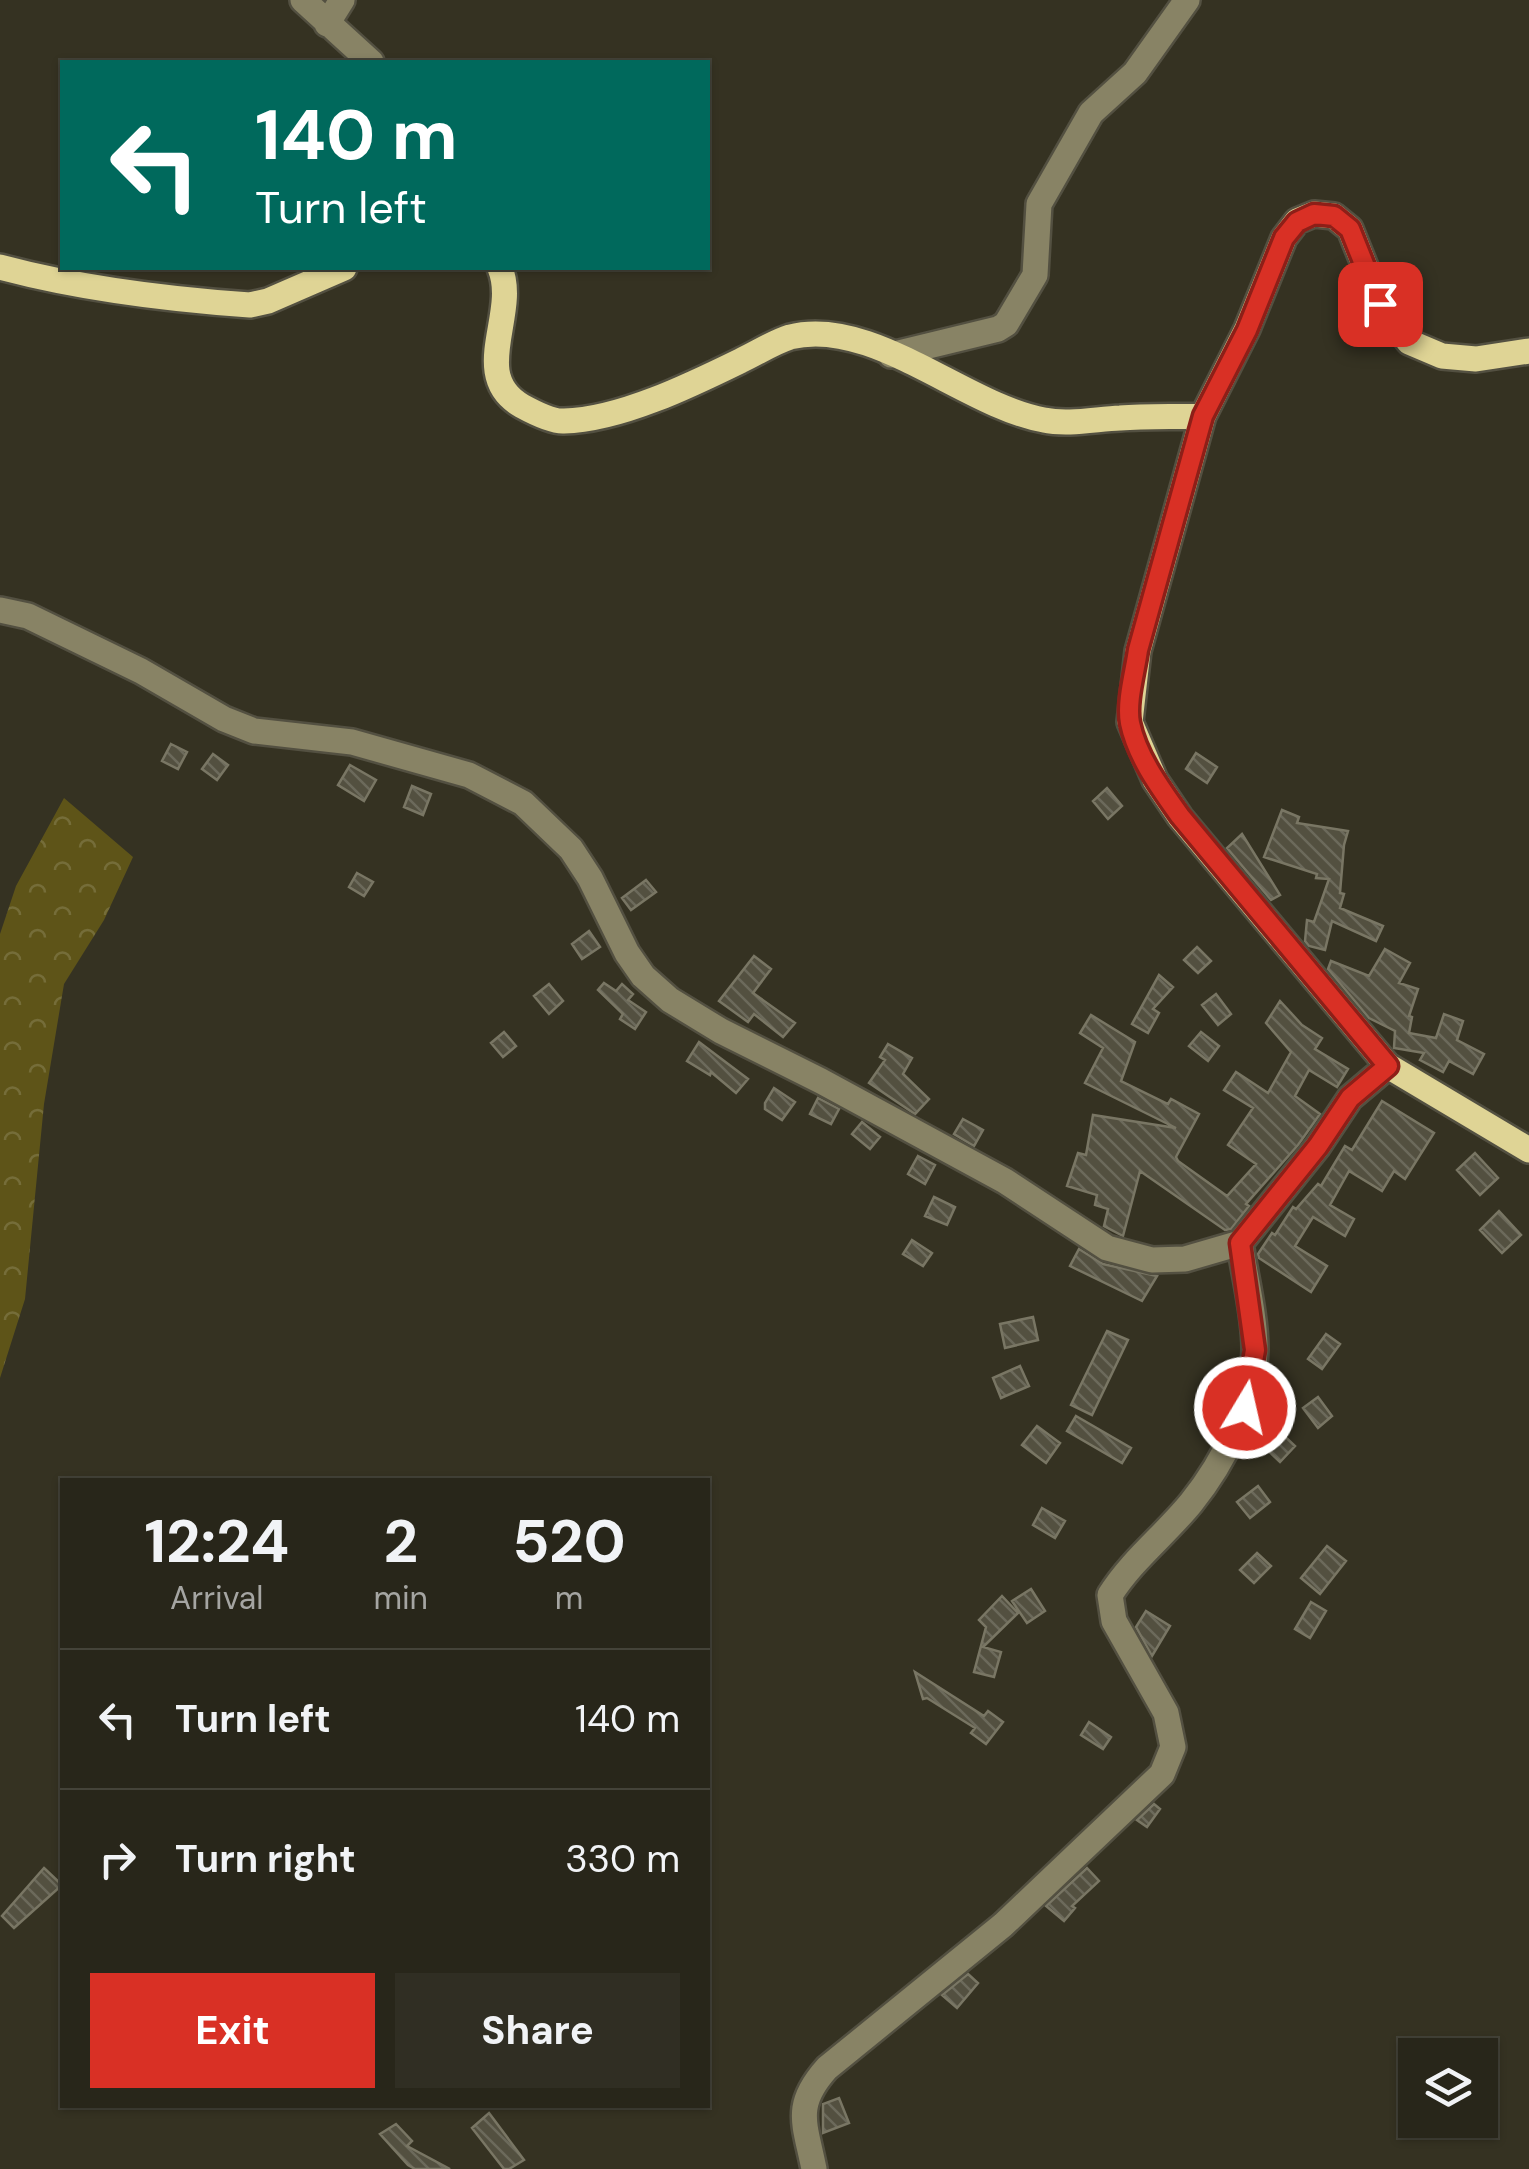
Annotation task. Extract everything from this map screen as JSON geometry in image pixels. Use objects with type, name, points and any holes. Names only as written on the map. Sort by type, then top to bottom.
[{"type":"main road","points":[[1529,351],[1476,359],[1442,356],[1408,342],[1380,304],[1350,229],[1334,216],[1314,214],[1297,222],[1284,238],[1247,330],[1203,416],[1138,650],[1130,722],[1155,780],[1180,816],[1388,1066],[1529,1150]]},
{"type":"main road","points":[[0,267],[123,293],[250,305],[339,270]]},
{"type":"main road","points":[[501,270],[503,318],[494,366],[500,389],[520,405],[560,422],[600,416],[660,396],[789,338],[820,334],[850,337],[960,384],[1005,410],[1047,421],[1203,416]]},
{"type":"street","points":[[303,0],[369,60]]},
{"type":"street","points":[[327,24],[342,0]]},
{"type":"street","points":[[891,355],[1006,324],[1036,276],[1039,204],[1091,113],[1134,73],[1186,0]]},
{"type":"street","points":[[0,610],[28,616],[254,731],[352,742],[482,782],[523,803],[571,850],[590,878],[627,953],[643,976],[670,1000],[721,1031],[1005,1181],[1107,1248],[1152,1260],[1169,1260],[1240,1243],[1318,1146],[1350,1098],[1388,1066]]},
{"type":"street","points":[[814,2169],[804,2106],[810,2087],[1003,1925],[1162,1774],[1172,1747],[1166,1713],[1114,1621],[1110,1595],[1122,1576],[1192,1502],[1245,1408],[1255,1350],[1240,1243]]},
{"type":"green space","points":[[64,798],[133,857],[104,920],[64,984],[44,1104],[25,1299],[0,1378],[0,934],[16,886]]},
{"type":"building","points":[[171,744],[187,752],[178,769],[162,761]]},
{"type":"building","points":[[1196,753],[1217,767],[1207,783],[1186,769]]},
{"type":"building","points":[[213,754],[228,765],[217,780],[202,769]]},
{"type":"building","points":[[350,765],[376,780],[364,801],[338,785]]},
{"type":"building","points":[[412,786],[431,794],[423,815],[404,807]]},
{"type":"building","points":[[1107,788],[1122,806],[1108,819],[1093,801]]},
{"type":"building","points":[[1282,810],[1299,817],[1297,823],[1348,831],[1340,908],[1383,926],[1376,941],[1332,921],[1325,950],[1305,941],[1307,920],[1314,922],[1329,879],[1316,878],[1317,874],[1264,857]]},
{"type":"building","points":[[1242,834],[1280,895],[1271,900],[1227,848]]},
{"type":"building","points":[[357,873],[373,882],[364,896],[349,887]]},
{"type":"building","points":[[646,880],[656,892],[631,910],[622,898]]},
{"type":"building","points":[[589,931],[600,947],[582,959],[572,944]]},
{"type":"building","points":[[1197,947],[1211,961],[1198,973],[1184,960]]},
{"type":"building","points":[[1385,949],[1410,963],[1399,983],[1418,989],[1409,1016],[1409,1033],[1436,1038],[1444,1014],[1463,1021],[1457,1040],[1484,1054],[1473,1074],[1449,1061],[1443,1072],[1420,1060],[1424,1053],[1394,1048],[1395,1031],[1369,1018],[1328,969],[1331,961],[1369,976]]},
{"type":"building","points":[[754,956],[771,969],[753,993],[795,1023],[783,1037],[754,1014],[748,1022],[719,1001]]},
{"type":"building","points":[[1159,975],[1173,987],[1153,1009],[1159,1013],[1148,1033],[1132,1024]]},
{"type":"building","points":[[604,983],[616,991],[622,984],[633,994],[628,1000],[646,1012],[635,1029],[620,1019],[623,1014],[598,990]]},
{"type":"building","points":[[549,984],[563,1001],[549,1014],[534,996]]},
{"type":"building","points":[[1216,994],[1231,1014],[1218,1025],[1202,1005]]},
{"type":"building","points":[[1280,1001],[1302,1025],[1322,1038],[1315,1049],[1348,1069],[1337,1087],[1309,1070],[1295,1096],[1320,1114],[1298,1145],[1246,1204],[1249,1206],[1231,1229],[1225,1230],[1140,1171],[1123,1236],[1104,1226],[1108,1209],[1095,1205],[1097,1195],[1067,1186],[1078,1153],[1086,1155],[1093,1115],[1176,1128],[1085,1083],[1103,1048],[1080,1033],[1091,1015],[1135,1042],[1121,1081],[1199,1114],[1176,1157],[1227,1196],[1256,1164],[1228,1145],[1253,1108],[1224,1090],[1236,1072],[1268,1093],[1291,1052],[1266,1023]]},
{"type":"building","points":[[504,1032],[516,1046],[503,1057],[491,1043]]},
{"type":"building","points":[[1201,1032],[1219,1046],[1208,1061],[1189,1046]]},
{"type":"building","points":[[699,1042],[748,1079],[736,1093],[711,1072],[710,1075],[687,1061]]},
{"type":"building","points":[[888,1044],[912,1058],[903,1074],[929,1099],[915,1114],[869,1083],[885,1060],[880,1057]]},
{"type":"building","points":[[774,1088],[795,1102],[782,1120],[765,1109]]},
{"type":"building","points":[[818,1098],[839,1109],[831,1124],[810,1114]]},
{"type":"building","points":[[1382,1101],[1434,1133],[1405,1179],[1394,1171],[1382,1191],[1349,1171],[1330,1205],[1354,1219],[1345,1236],[1313,1217],[1295,1246],[1327,1266],[1311,1292],[1258,1254],[1293,1207],[1296,1209],[1318,1184],[1321,1186],[1345,1146],[1352,1150]]},
{"type":"building","points":[[963,1119],[983,1130],[974,1146],[954,1134]]},
{"type":"building","points":[[862,1122],[880,1137],[870,1149],[852,1134]]},
{"type":"building","points":[[1475,1153],[1498,1178],[1480,1195],[1457,1170]]},
{"type":"building","points":[[918,1156],[935,1165],[925,1184],[908,1174]]},
{"type":"building","points":[[934,1197],[955,1207],[947,1225],[925,1216]]},
{"type":"building","points":[[1499,1211],[1521,1235],[1502,1253],[1480,1230]]},
{"type":"building","points":[[912,1240],[932,1253],[923,1266],[903,1254]]},
{"type":"building","points":[[1079,1249],[1103,1264],[1157,1276],[1142,1301],[1070,1266]]},
{"type":"building","points":[[1033,1317],[1038,1340],[1005,1348],[1000,1324]]},
{"type":"building","points":[[1107,1331],[1128,1340],[1092,1415],[1071,1405]]},
{"type":"building","points":[[1326,1334],[1340,1344],[1322,1369],[1308,1359]]},
{"type":"building","points":[[1020,1366],[1029,1386],[1001,1398],[993,1378]]},
{"type":"building","points":[[1266,1388],[1277,1396],[1253,1429],[1259,1415]]},
{"type":"building","points":[[1318,1397],[1332,1416],[1318,1428],[1303,1408]]},
{"type":"building","points":[[1076,1416],[1131,1448],[1122,1463],[1067,1431]]},
{"type":"building","points":[[1037,1426],[1060,1443],[1046,1463],[1022,1445]]},
{"type":"building","points":[[1276,1428],[1295,1446],[1280,1462],[1259,1442]]},
{"type":"building","points":[[1258,1486],[1270,1502],[1250,1518],[1237,1502]]},
{"type":"building","points":[[1042,1508],[1065,1521],[1055,1538],[1033,1525]]},
{"type":"building","points":[[1327,1546],[1346,1561],[1320,1594],[1301,1578]]},
{"type":"building","points":[[1257,1553],[1271,1566],[1254,1583],[1240,1570]]},
{"type":"building","points":[[1031,1589],[1045,1611],[1027,1623],[1012,1601]]},
{"type":"building","points":[[1002,1596],[1018,1613],[983,1647],[1001,1652],[994,1677],[974,1672],[986,1627],[979,1620]]},
{"type":"building","points":[[1311,1602],[1326,1611],[1310,1638],[1295,1629]]},
{"type":"building","points":[[1146,1611],[1170,1626],[1152,1656],[1136,1627]]},
{"type":"building","points":[[915,1672],[984,1716],[988,1711],[1003,1722],[986,1744],[971,1733],[975,1728],[923,1699]]},
{"type":"building","points":[[1089,1722],[1111,1737],[1103,1749],[1081,1735]]},
{"type":"building","points":[[1154,1804],[1160,1809],[1147,1827],[1137,1820]]},
{"type":"building","points":[[44,1868],[60,1883],[14,1928],[2,1916]]},
{"type":"building","points":[[1087,1868],[1099,1881],[1072,1906],[1075,1908],[1064,1921],[1046,1906]]},
{"type":"building","points":[[968,1974],[978,1983],[957,2008],[942,1995]]},
{"type":"building","points":[[839,2098],[849,2123],[823,2133],[823,2104]]},
{"type":"building","points":[[489,2113],[524,2160],[509,2169],[504,2169],[472,2128]]},
{"type":"building","points":[[396,2124],[412,2141],[407,2146],[450,2169],[415,2169],[408,2165],[380,2134]]},
{"type":"route","points":[[1245,1408],[1255,1350],[1240,1243],[1318,1146],[1350,1098],[1388,1066],[1180,816],[1155,780],[1130,722],[1133,690],[1138,650],[1203,416],[1247,330],[1284,238],[1297,222],[1314,214],[1334,216],[1350,229],[1380,304]]}]
